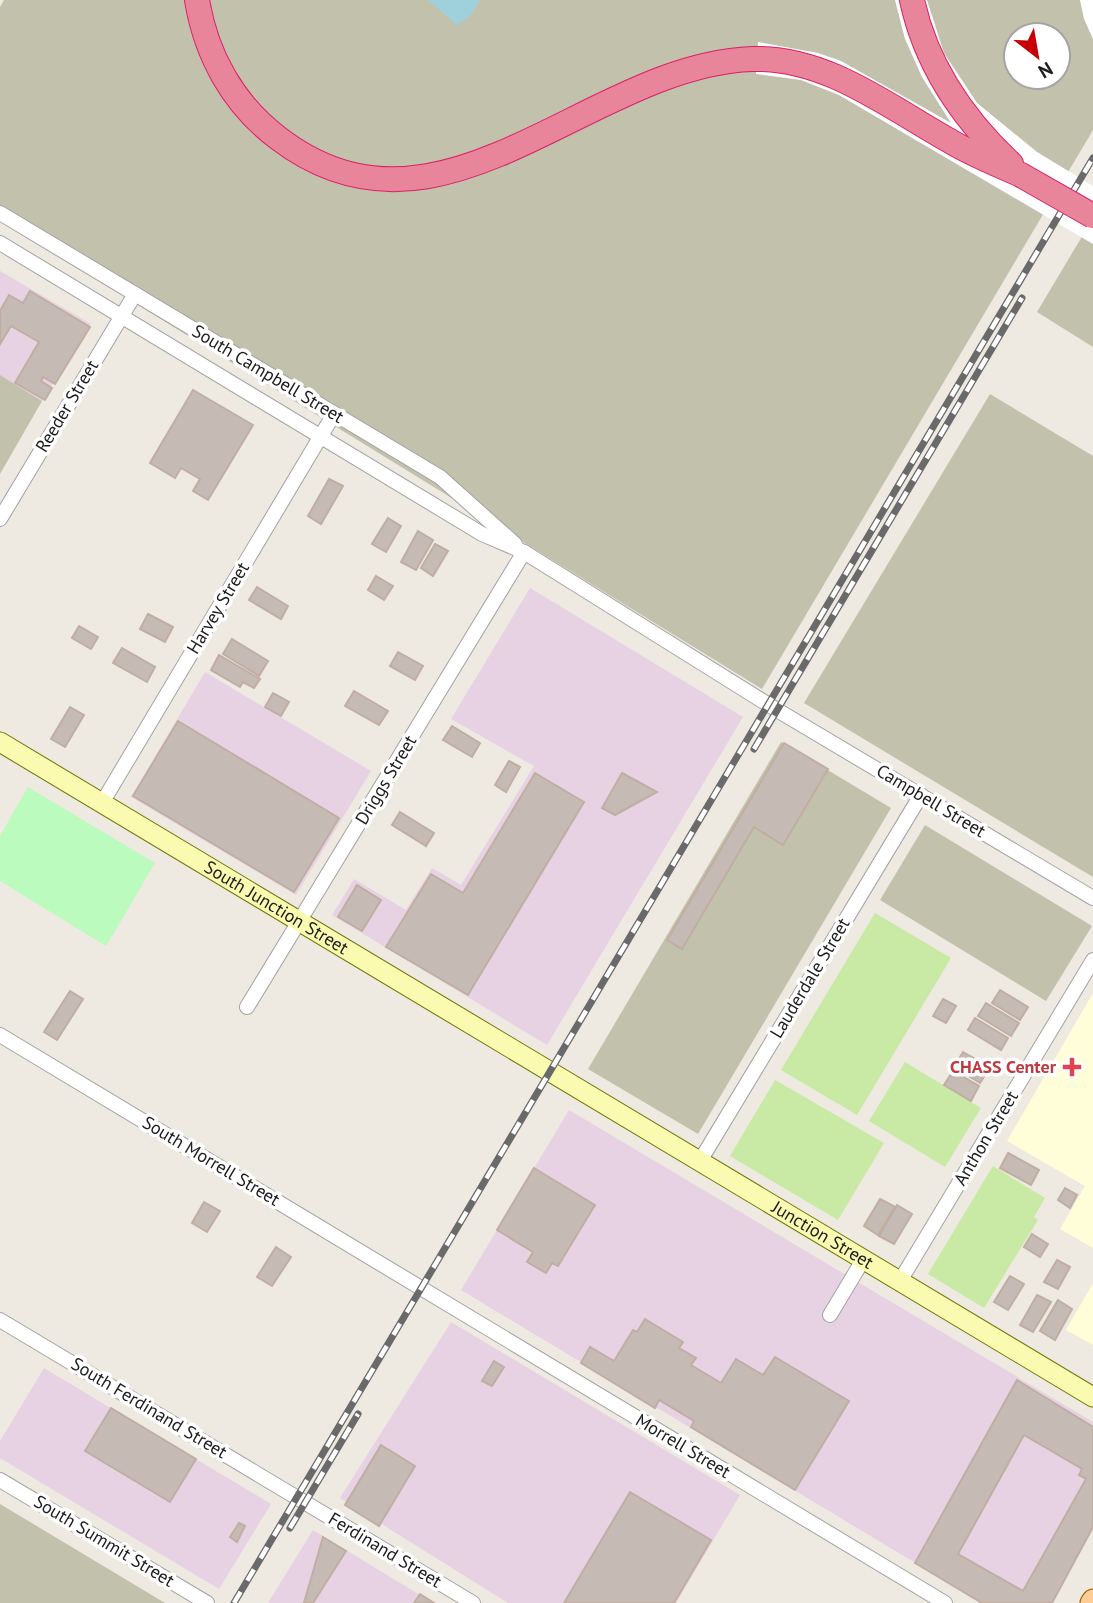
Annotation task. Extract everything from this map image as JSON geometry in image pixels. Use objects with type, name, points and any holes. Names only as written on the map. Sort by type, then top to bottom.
[{"type":"highway","points":[[197,0],[203,28],[220,72],[256,120],[310,159],[341,172],[370,178],[421,180],[448,173],[664,77],[707,64],[753,59],[791,62],[828,74],[966,150],[1021,175],[1093,216]]},
{"type":"highway","points":[[912,0],[922,38],[946,86],[981,133],[1021,175]]},
{"type":"street","name":"South Campbell Street","points":[[0,213],[440,477],[524,552]]},
{"type":"street","name":"South Campbell Street","points":[[0,243],[482,534],[524,552],[769,704]]},
{"type":"street","name":"Reeder Street","points":[[0,519],[135,294]]},
{"type":"street","name":"Harvey Street","points":[[102,803],[334,414]]},
{"type":"street","name":"Driggs Street","points":[[247,1007],[524,552]]},
{"type":"street","name":"Campbell Street","points":[[769,704],[1093,898]]},
{"type":"street","name":"South Junction Street","points":[[0,742],[551,1072]]},
{"type":"street","name":"Lauderdale Street","points":[[700,1161],[920,795]]},
{"type":"street","name":"Anthon Street","points":[[900,1281],[1093,960]]},
{"type":"street","name":"South Morrell Street","points":[[0,1035],[420,1289]]},
{"type":"street","name":"Junction Street","points":[[551,1072],[1093,1396]]},
{"type":"street","points":[[830,1315],[863,1260]]},
{"type":"street","name":"Morrell Street","points":[[420,1289],[945,1603]]},
{"type":"street","name":"South Ferdinand Street","points":[[0,1320],[297,1497]]},
{"type":"street","name":"South Summit Street","points":[[0,1480],[207,1603]]},
{"type":"street","name":"Ferdinand Street","points":[[297,1497],[473,1603]]},
{"type":"shaded area","points":[[4,0],[1093,0],[1093,130],[762,689],[0,220],[0,7]]},
{"type":"shaded area","points":[[1093,218],[1093,347],[1037,312]]},
{"type":"shaded area","points":[[0,271],[91,324],[42,401],[0,375]]},
{"type":"shaded area","points":[[0,375],[42,401],[0,474]]},
{"type":"shaded area","points":[[990,394],[1093,456],[1093,877],[804,703]]},
{"type":"shaded area","points":[[530,588],[743,717],[547,1045],[332,915],[354,879],[406,910],[432,868],[461,885],[534,766],[451,719]]},
{"type":"shaded area","points":[[205,672],[371,771],[296,895],[131,797]]},
{"type":"shaded area","points":[[781,742],[891,808],[698,1134],[588,1069]]},
{"type":"shaded area","points":[[925,825],[1092,926],[1046,1001],[880,900]]},
{"type":"shaded area","name":"CHASS Center","points":[[1093,993],[1093,1248],[1060,1229],[1085,1186],[1007,1141]]},
{"type":"shaded area","points":[[569,1110],[1093,1422],[1093,1528],[1052,1603],[982,1603],[461,1290]]},
{"type":"shaded area","points":[[1093,1283],[1093,1345],[1066,1330]]},
{"type":"shaded area","points":[[451,1322],[740,1495],[676,1603],[508,1603],[340,1498]]},
{"type":"shaded area","points":[[44,1368],[271,1504],[219,1589],[0,1458],[0,1441]]},
{"type":"shaded area","points":[[0,1504],[165,1603],[0,1603]]},
{"type":"shaded area","points":[[313,1530],[433,1603],[268,1603]]},
{"type":"green space","points":[[28,787],[155,863],[106,946],[0,881],[0,836]]},
{"type":"green space","points":[[875,913],[951,958],[857,1115],[781,1070]]},
{"type":"green space","points":[[905,1062],[981,1108],[945,1167],[869,1121]]},
{"type":"green space","points":[[775,1080],[884,1143],[838,1220],[730,1156]]},
{"type":"green space","points":[[993,1166],[1045,1198],[1034,1217],[1038,1220],[984,1308],[928,1274]]},
{"type":"water","points":[[428,0],[480,0],[470,16],[457,25]]},
{"type":"pier","points":[[895,0],[927,0],[944,53],[977,103],[1037,152],[1093,186],[1093,244],[839,95],[801,80],[756,74],[758,42],[818,53],[841,61],[951,123],[922,77],[905,39]]},
{"type":"pier","points":[[1080,0],[1093,0],[1093,39],[1084,19]]},
{"type":"building","points":[[30,291],[90,327],[55,384],[43,377],[41,381],[52,388],[45,400],[15,383],[39,342],[11,326],[0,344],[0,311],[9,295],[23,303]]},
{"type":"building","points":[[193,390],[253,425],[208,500],[193,491],[200,479],[181,468],[175,478],[150,463]]},
{"type":"building","points":[[329,479],[343,486],[321,524],[308,516]]},
{"type":"building","points":[[388,518],[401,526],[386,552],[372,544]]},
{"type":"building","points":[[418,531],[433,540],[416,570],[401,562]]},
{"type":"building","points":[[435,544],[448,551],[433,576],[421,568]]},
{"type":"building","points":[[376,576],[393,586],[384,600],[368,590]]},
{"type":"building","points":[[257,587],[288,606],[281,619],[249,600]]},
{"type":"building","points":[[148,614],[173,627],[165,642],[140,629]]},
{"type":"building","points":[[79,626],[98,637],[91,649],[72,638]]},
{"type":"building","points":[[232,639],[268,661],[259,676],[223,654]]},
{"type":"building","points":[[122,648],[155,667],[147,682],[113,663]]},
{"type":"building","points":[[398,652],[423,666],[415,680],[390,666]]},
{"type":"building","points":[[219,655],[260,679],[254,688],[243,682],[240,687],[211,670]]},
{"type":"building","points":[[354,691],[388,711],[379,725],[345,706]]},
{"type":"building","points":[[273,693],[289,702],[281,716],[265,707]]},
{"type":"building","points":[[70,707],[84,715],[65,747],[51,739]]},
{"type":"building","points":[[178,721],[339,818],[294,892],[133,796]]},
{"type":"building","points":[[452,726],[480,743],[472,757],[443,740]]},
{"type":"building","points":[[784,743],[828,769],[783,845],[754,827],[682,949],[667,940]]},
{"type":"building","points":[[509,761],[520,767],[506,792],[495,785]]},
{"type":"building","points":[[535,773],[584,802],[468,995],[386,947],[431,874],[463,893]]},
{"type":"building","points":[[622,773],[657,792],[615,815],[602,808]]},
{"type":"building","points":[[400,812],[434,833],[426,846],[392,825]]},
{"type":"building","points":[[357,885],[381,900],[362,931],[338,917]]},
{"type":"building","points":[[1000,990],[1028,1007],[1020,1020],[992,1003]]},
{"type":"building","points":[[70,991],[83,999],[57,1040],[44,1032]]},
{"type":"building","points":[[943,999],[956,1006],[946,1023],[933,1016]]},
{"type":"building","points":[[986,1003],[1019,1023],[1011,1036],[978,1016]]},
{"type":"building","points":[[975,1018],[1008,1038],[1001,1050],[968,1030]]},
{"type":"building","points":[[963,1052],[990,1067],[980,1083],[954,1067]]},
{"type":"building","points":[[953,1071],[979,1086],[971,1101],[944,1085]]},
{"type":"building","points":[[1008,1153],[1039,1170],[1031,1185],[1000,1168]]},
{"type":"building","points":[[534,1168],[595,1205],[558,1266],[552,1263],[546,1273],[527,1262],[533,1252],[497,1230]]},
{"type":"building","points":[[1065,1188],[1077,1195],[1070,1208],[1058,1200]]},
{"type":"building","points":[[880,1199],[895,1207],[878,1235],[864,1226]]},
{"type":"building","points":[[204,1202],[220,1211],[207,1232],[192,1223]]},
{"type":"building","points":[[897,1205],[912,1214],[894,1244],[879,1236]]},
{"type":"building","points":[[1032,1234],[1048,1244],[1040,1257],[1024,1247]]},
{"type":"building","points":[[276,1247],[291,1257],[272,1286],[257,1277]]},
{"type":"building","points":[[1057,1260],[1070,1267],[1058,1289],[1044,1282]]},
{"type":"building","points":[[1010,1276],[1024,1284],[1008,1310],[994,1302]]},
{"type":"building","points":[[1037,1295],[1051,1302],[1033,1332],[1020,1325]]},
{"type":"building","points":[[1058,1300],[1072,1309],[1055,1340],[1040,1331]]},
{"type":"building","points":[[645,1319],[683,1342],[679,1348],[696,1358],[691,1365],[721,1383],[736,1359],[763,1375],[775,1357],[849,1401],[795,1490],[691,1427],[694,1421],[659,1400],[655,1408],[581,1363],[590,1347],[614,1361],[633,1330],[637,1332]]},
{"type":"building","points":[[494,1361],[504,1367],[492,1386],[482,1381]]},
{"type":"building","points":[[1017,1380],[1093,1427],[1093,1527],[1052,1603],[982,1603],[915,1563]],"holes":[[[1024,1435],[1082,1469],[1079,1475],[1086,1479],[1023,1591],[958,1554]]]},
{"type":"building","points":[[111,1408],[196,1459],[170,1502],[85,1451]]},
{"type":"building","points":[[381,1445],[415,1466],[379,1526],[345,1505]]},
{"type":"building","points":[[630,1492],[711,1540],[674,1603],[564,1603]]},
{"type":"building","points":[[239,1523],[245,1526],[237,1542],[230,1537]]},
{"type":"building","points":[[323,1537],[346,1551],[313,1603],[304,1603]]},
{"type":"building","points":[[420,1594],[434,1603],[414,1603]]},
{"type":"railway","points":[[234,1603],[1093,158]]},
{"type":"railway","points":[[754,749],[1022,298]]},
{"type":"railway","points":[[290,1528],[358,1414]]},
{"type":"place","name":"CHASS Center","points":[[1072,1067]]}]
